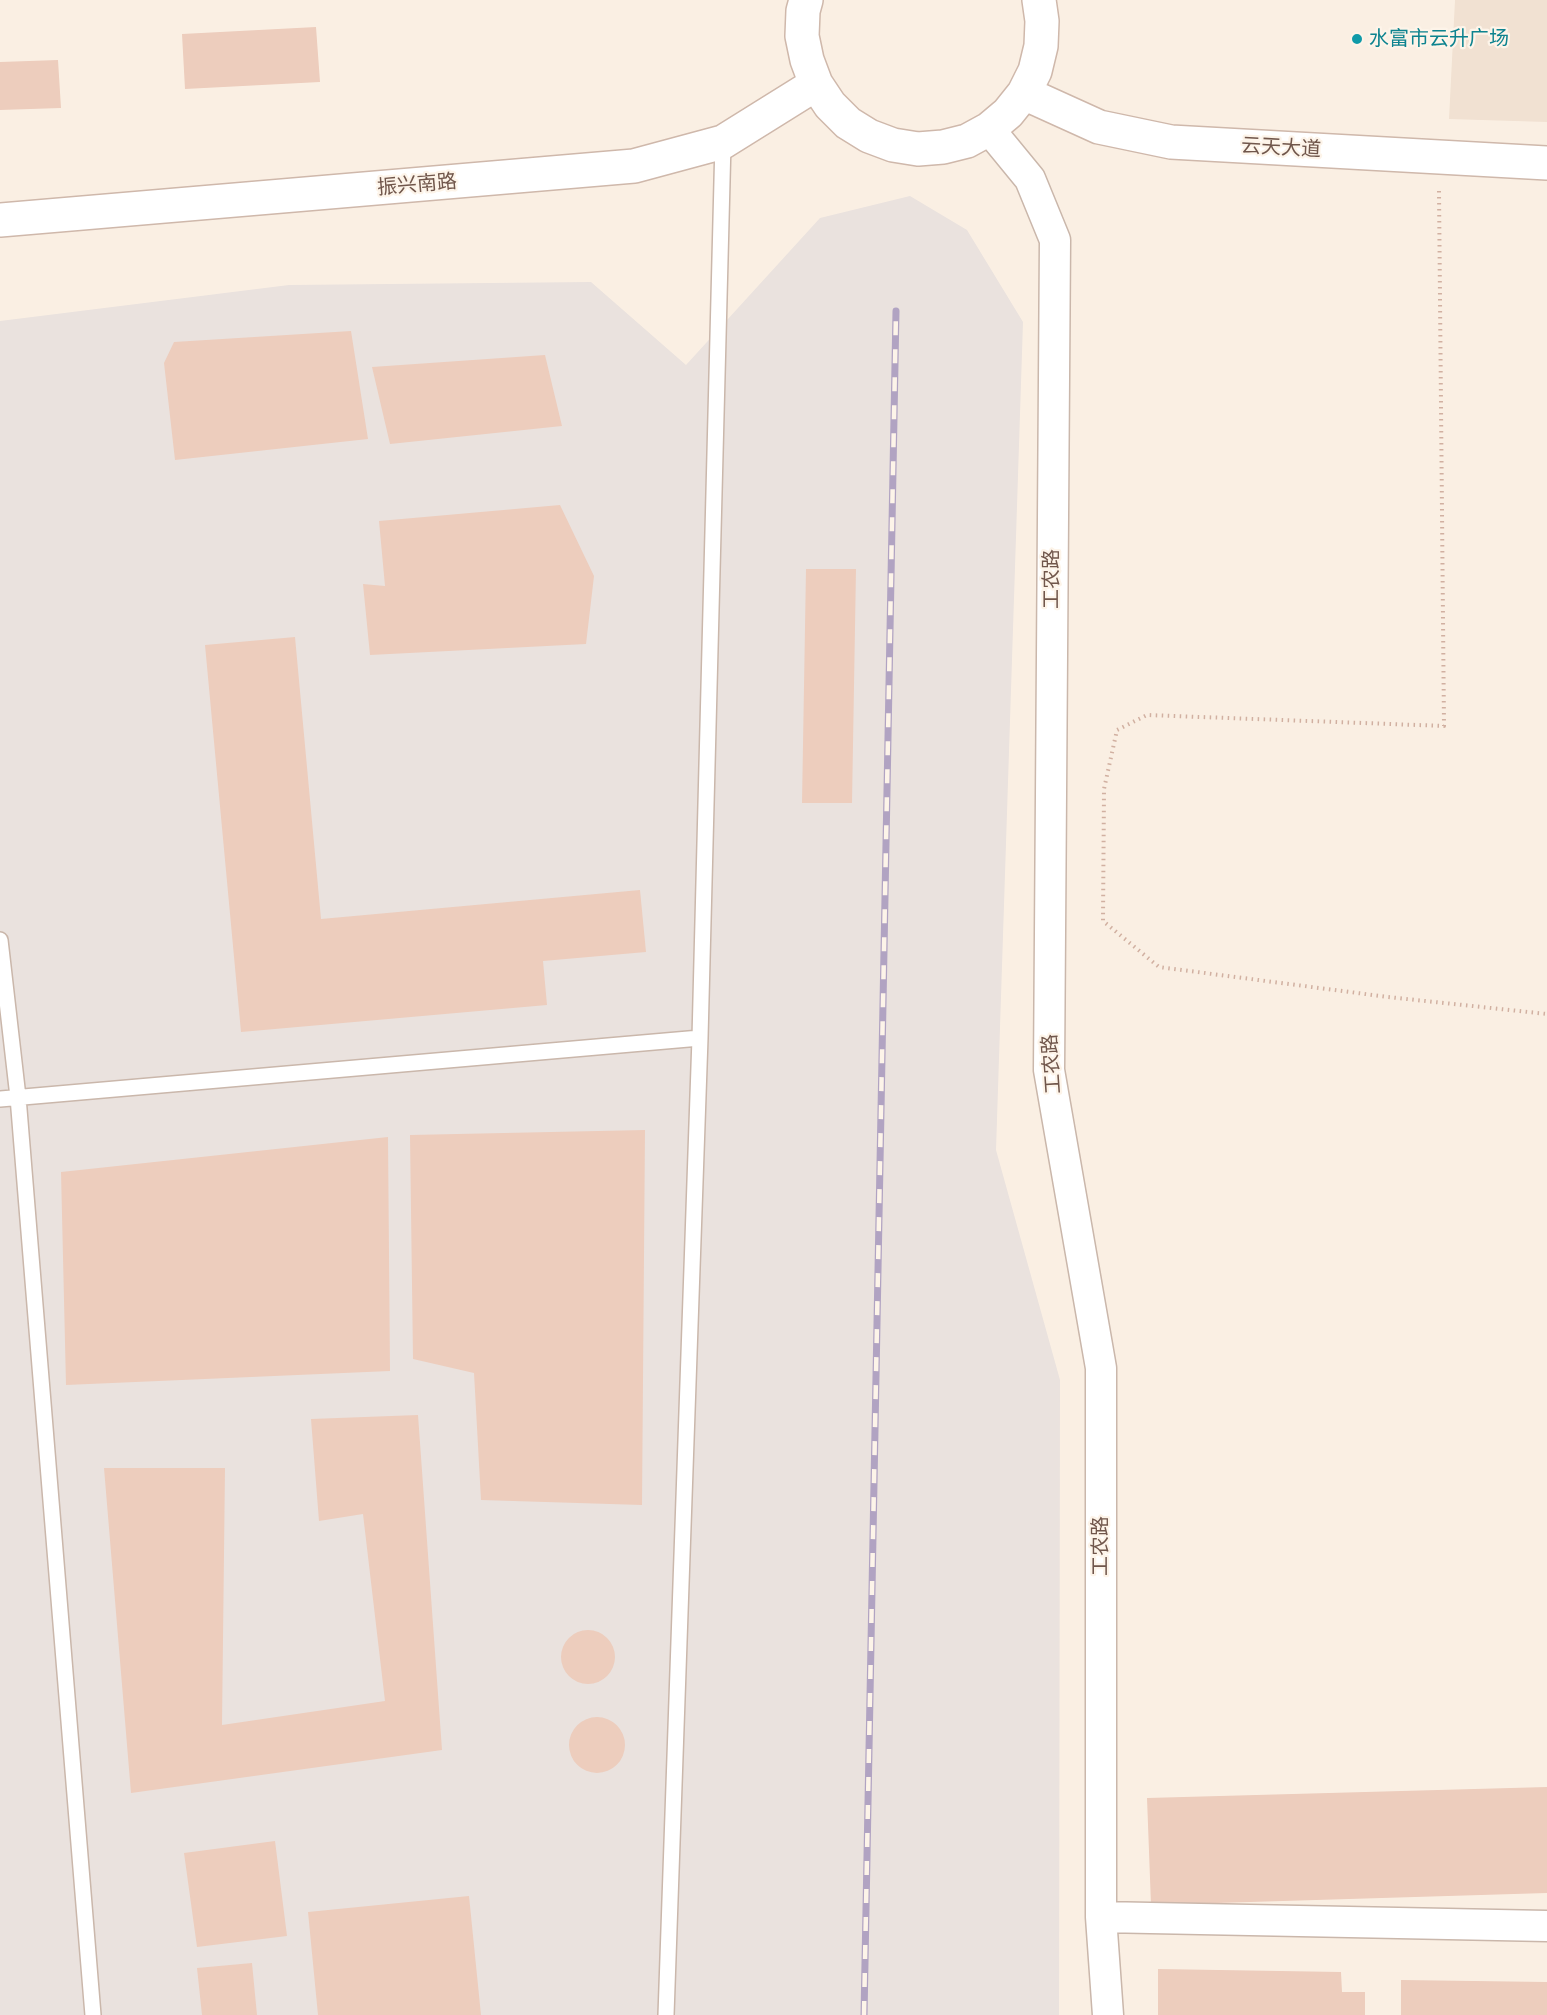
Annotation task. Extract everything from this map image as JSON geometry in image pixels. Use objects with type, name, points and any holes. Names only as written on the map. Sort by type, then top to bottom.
[{"type":"main road","points":[[806,0],[802,36],[807,60],[816,84],[830,105],[848,123],[869,136],[893,145],[918,148],[943,147],[967,141],[989,129],[1008,113],[1024,93],[1035,71],[1041,46],[1042,21],[1039,0]]},
{"type":"main road","name":"振兴南路","points":[[0,220],[634,166],[723,142],[816,84]]},
{"type":"main road","name":"云天大道","points":[[1024,93],[1099,127],[1171,142],[1547,164]]},
{"type":"street","name":"工农路","points":[[989,129],[1030,179],[1055,240],[1049,1070],[1101,1368],[1101,1917],[1108,2015]]},
{"type":"street","points":[[1101,1917],[1547,1926]]},
{"type":"lane","points":[[666,2015],[700,1038],[723,142]]},
{"type":"lane","points":[[0,939],[18,1097],[93,2015]]},
{"type":"lane","points":[[0,1099],[700,1038]]},
{"type":"path","points":[[1439,157],[1444,726],[1147,715],[1118,730],[1104,789],[1103,921],[1160,967],[1388,997],[1547,1014]]},
{"type":"shaded area","points":[[1455,0],[1547,0],[1547,122],[1449,119]]},
{"type":"shaded area","points":[[910,196],[967,230],[1023,322],[996,1150],[1060,1380],[1059,2015],[0,2015],[0,321],[289,285],[591,282],[686,365],[820,218]]},
{"type":"building","points":[[316,27],[320,82],[185,89],[182,34]]},
{"type":"building","points":[[58,60],[61,108],[0,110],[0,62]]},
{"type":"building","points":[[351,331],[368,439],[175,460],[164,363],[174,342]]},
{"type":"building","points":[[545,355],[562,426],[390,444],[372,367]]},
{"type":"building","points":[[560,505],[594,576],[586,644],[370,655],[363,584],[385,586],[379,521]]},
{"type":"building","points":[[806,569],[856,569],[852,803],[802,803]]},
{"type":"building","points":[[295,637],[321,919],[640,890],[646,952],[543,961],[547,1005],[241,1032],[205,645]]},
{"type":"building","points":[[645,1130],[642,1505],[481,1500],[474,1373],[413,1359],[410,1135]]},
{"type":"building","points":[[388,1137],[390,1371],[66,1385],[61,1172]]},
{"type":"building","points":[[418,1415],[442,1750],[131,1793],[104,1468],[225,1468],[222,1725],[385,1701],[363,1514],[319,1521],[311,1419]]},
{"type":"building","points":[[583,1630],[593,1630],[603,1634],[611,1642],[615,1657],[611,1672],[603,1680],[593,1684],[583,1684],[573,1680],[565,1672],[561,1662],[561,1652],[565,1642],[573,1634]]},
{"type":"building","points":[[597,1717],[608,1719],[617,1725],[623,1734],[625,1745],[623,1756],[617,1765],[608,1771],[597,1773],[586,1771],[577,1765],[571,1756],[569,1745],[571,1734],[577,1725],[586,1719]]},
{"type":"building","points":[[1547,1787],[1547,1893],[1151,1905],[1147,1798]]},
{"type":"building","points":[[275,1841],[287,1936],[197,1947],[184,1853]]},
{"type":"building","points":[[469,1896],[481,2015],[318,2015],[308,1912]]},
{"type":"building","points":[[252,1963],[257,2015],[202,2015],[197,1968]]},
{"type":"building","points":[[1158,1969],[1341,1972],[1342,1992],[1365,1992],[1365,2015],[1158,2015]]},
{"type":"building","points":[[1401,1980],[1547,1982],[1547,2015],[1401,2015]]},
{"type":"railway","points":[[864,2015],[896,311]]},
{"type":"place","name":"水富市云升广场","points":[[1357,39]]}]
